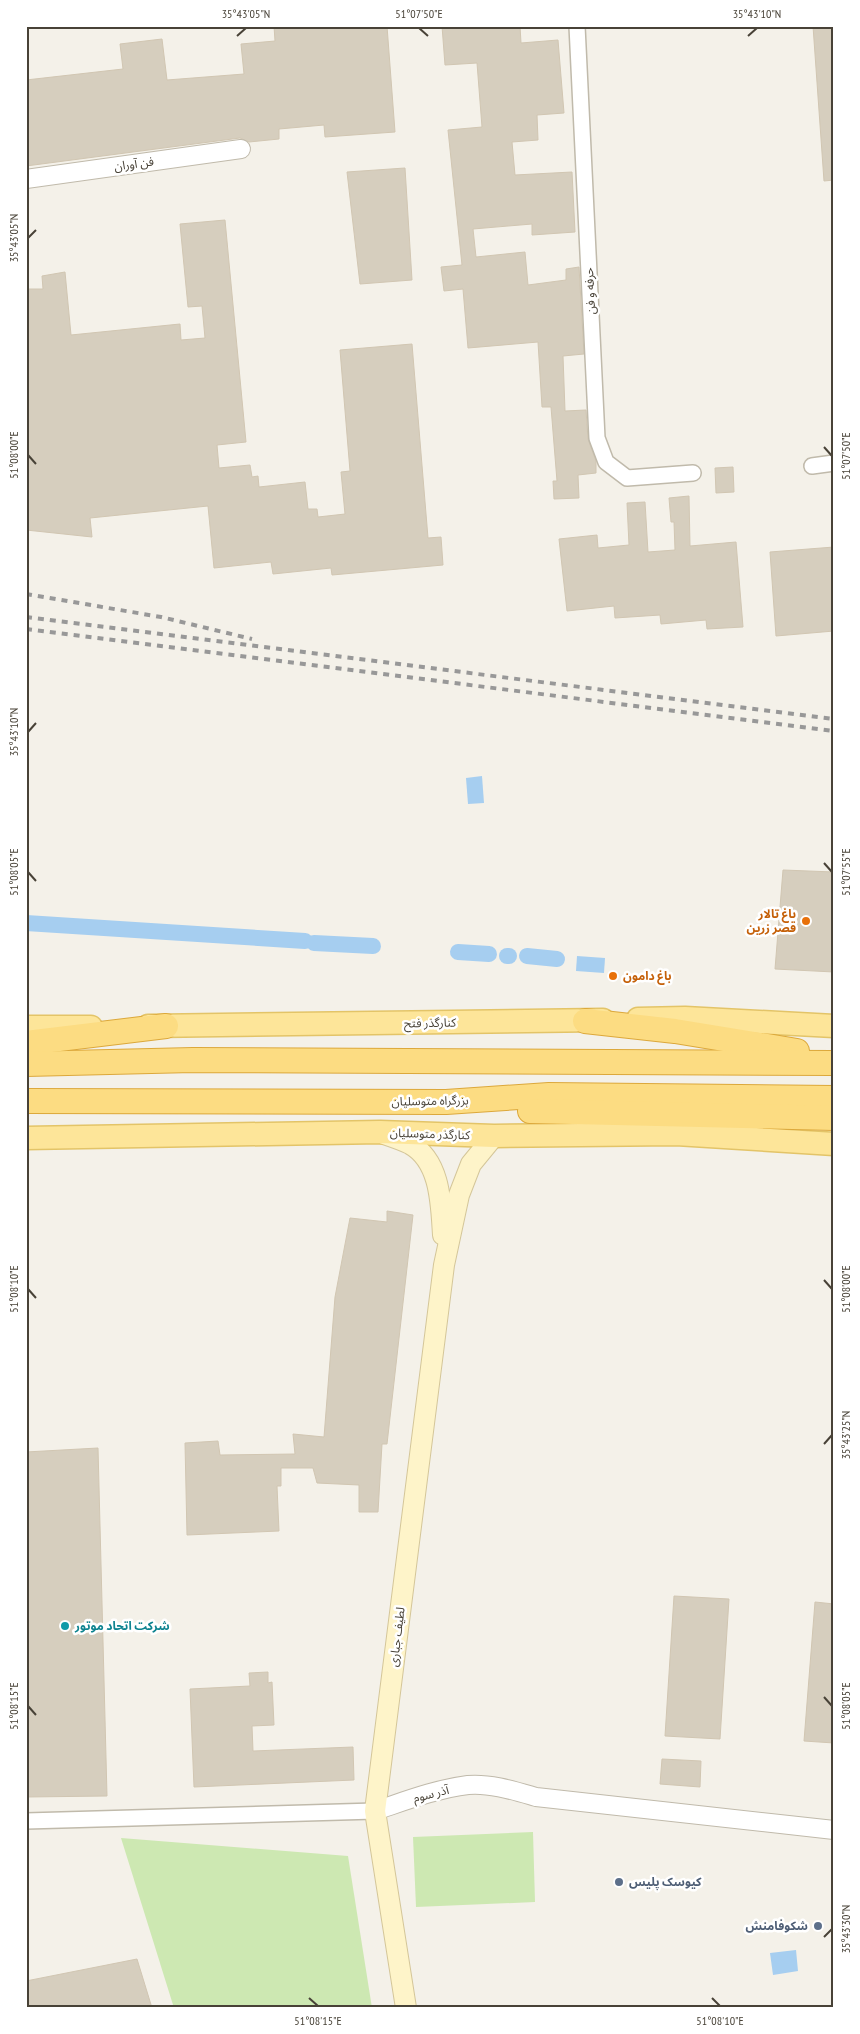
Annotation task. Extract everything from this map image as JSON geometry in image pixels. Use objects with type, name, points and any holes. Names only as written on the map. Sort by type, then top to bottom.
[{"type":"highway","points":[[585,1021],[675,1031],[834,1056]]},
{"type":"highway","points":[[26,1043],[166,1026]]},
{"type":"highway","points":[[26,1064],[193,1060],[834,1063]]},
{"type":"highway","name":"بزرگراه متوسلیان","points":[[26,1100],[446,1102],[549,1095],[834,1098]]},
{"type":"highway","points":[[446,1102],[497,1110],[834,1118]]},
{"type":"main road","name":"کنارگذر فتح","points":[[26,1027],[585,1021],[685,1018],[834,1026]]},
{"type":"main road","name":"کنارگذر متوسلیان","points":[[26,1138],[380,1132],[494,1136],[676,1134],[834,1144]]},
{"type":"main road","points":[[380,1132],[411,1145],[425,1158],[436,1177],[441,1200],[444,1265]]},
{"type":"main road","points":[[444,1265],[459,1195],[471,1164],[494,1136]]},
{"type":"main road","name":"لطیف جباری","points":[[406,2008],[375,1811],[444,1265]]},
{"type":"street","name":"حرفه و فن","points":[[577,26],[597,438],[606,462],[627,478],[693,473]]},
{"type":"street","name":"فن آوران","points":[[26,179],[241,149]]},
{"type":"street","points":[[812,466],[834,463]]},
{"type":"street","name":"آذر سوم","points":[[26,1821],[375,1811],[426,1794],[469,1785],[506,1788],[536,1797],[834,1830]]},
{"type":"green space","points":[[533,1832],[535,1902],[416,1907],[413,1837]]},
{"type":"green space","points":[[121,1838],[348,1856],[372,2008],[174,2008]]},
{"type":"water","points":[[482,776],[484,803],[468,804],[466,778]]},
{"type":"water","points":[[577,956],[605,958],[604,973],[576,971]]},
{"type":"water","points":[[796,1950],[798,1971],[773,1975],[770,1953]]},
{"type":"building","points":[[274,26],[387,26],[395,132],[325,137],[324,125],[279,129],[279,139],[249,142],[240,138],[26,166],[26,80],[123,69],[120,44],[162,39],[167,80],[244,74],[241,44],[275,41]]},
{"type":"building","points":[[442,26],[520,26],[521,43],[558,40],[564,113],[537,115],[538,140],[512,142],[515,175],[572,172],[575,232],[532,235],[532,224],[473,229],[476,257],[525,252],[528,285],[566,280],[566,269],[579,267],[584,354],[563,356],[565,411],[586,410],[588,439],[596,461],[596,473],[578,475],[579,498],[554,499],[553,481],[557,481],[551,407],[542,407],[538,342],[468,348],[463,289],[444,291],[441,267],[462,265],[448,130],[482,127],[477,63],[445,65]]},
{"type":"building","points":[[813,26],[834,26],[834,180],[824,181]]},
{"type":"building","points":[[405,168],[412,280],[360,284],[347,172]]},
{"type":"building","points":[[225,220],[246,442],[217,445],[219,468],[250,465],[252,477],[258,476],[259,487],[305,482],[308,509],[317,509],[318,517],[345,514],[341,472],[350,471],[340,350],[412,344],[428,538],[441,537],[443,565],[332,575],[331,568],[273,574],[271,562],[214,568],[208,506],[90,518],[92,537],[26,530],[26,289],[43,289],[42,276],[65,272],[71,335],[180,324],[181,340],[205,338],[202,306],[188,307],[180,224]]},
{"type":"building","points":[[733,467],[734,492],[716,493],[715,468]]},
{"type":"building","points":[[689,496],[690,546],[736,542],[743,627],[707,629],[706,620],[661,624],[660,615],[615,618],[614,606],[567,611],[559,539],[597,535],[598,548],[629,545],[627,503],[645,502],[648,552],[675,550],[674,522],[671,522],[669,498]]},
{"type":"building","points":[[834,547],[834,631],[776,636],[770,552]]},
{"type":"building","name":"باغ تالار قصر زرین","points":[[783,870],[834,872],[834,972],[775,969]]},
{"type":"building","points":[[387,1211],[413,1215],[387,1444],[382,1444],[378,1512],[359,1512],[359,1485],[317,1483],[313,1468],[281,1468],[281,1486],[277,1486],[279,1531],[187,1535],[185,1443],[218,1441],[220,1455],[295,1454],[293,1434],[324,1437],[335,1297],[350,1218],[387,1222]]},
{"type":"building","name":"شرکت اتحاد موتور","points":[[98,1448],[107,1796],[26,1797],[26,1452]]},
{"type":"building","points":[[674,1596],[729,1599],[720,1739],[665,1736]]},
{"type":"building","points":[[815,1602],[834,1604],[834,1743],[804,1741]]},
{"type":"building","points":[[268,1672],[268,1683],[272,1682],[274,1725],[252,1726],[253,1751],[353,1747],[354,1780],[194,1787],[190,1689],[250,1686],[249,1673]]},
{"type":"building","points":[[662,1759],[701,1761],[700,1787],[660,1784]]},
{"type":"building","points":[[137,1959],[152,2008],[26,2008],[26,1981]]},
{"type":"waterway","points":[[26,923],[305,941]]},
{"type":"waterway","points":[[314,943],[373,946]]},
{"type":"waterway","points":[[458,952],[489,954]]},
{"type":"waterway","points":[[527,956],[557,959]]},
{"type":"railway","points":[[26,594],[161,617],[252,639]]},
{"type":"railway","points":[[26,617],[834,719]]},
{"type":"railway","points":[[26,629],[834,731]]},
{"type":"place","name":"باغ تالار قصر زرین","points":[[806,921]]},
{"type":"place","name":"باغ دامون","points":[[613,976]]},
{"type":"place","name":"شرکت اتحاد موتور","points":[[65,1626]]},
{"type":"place","name":"کیوسک پلیس","points":[[619,1882]]},
{"type":"place","name":"شکوفامنش","points":[[818,1926]]}]
